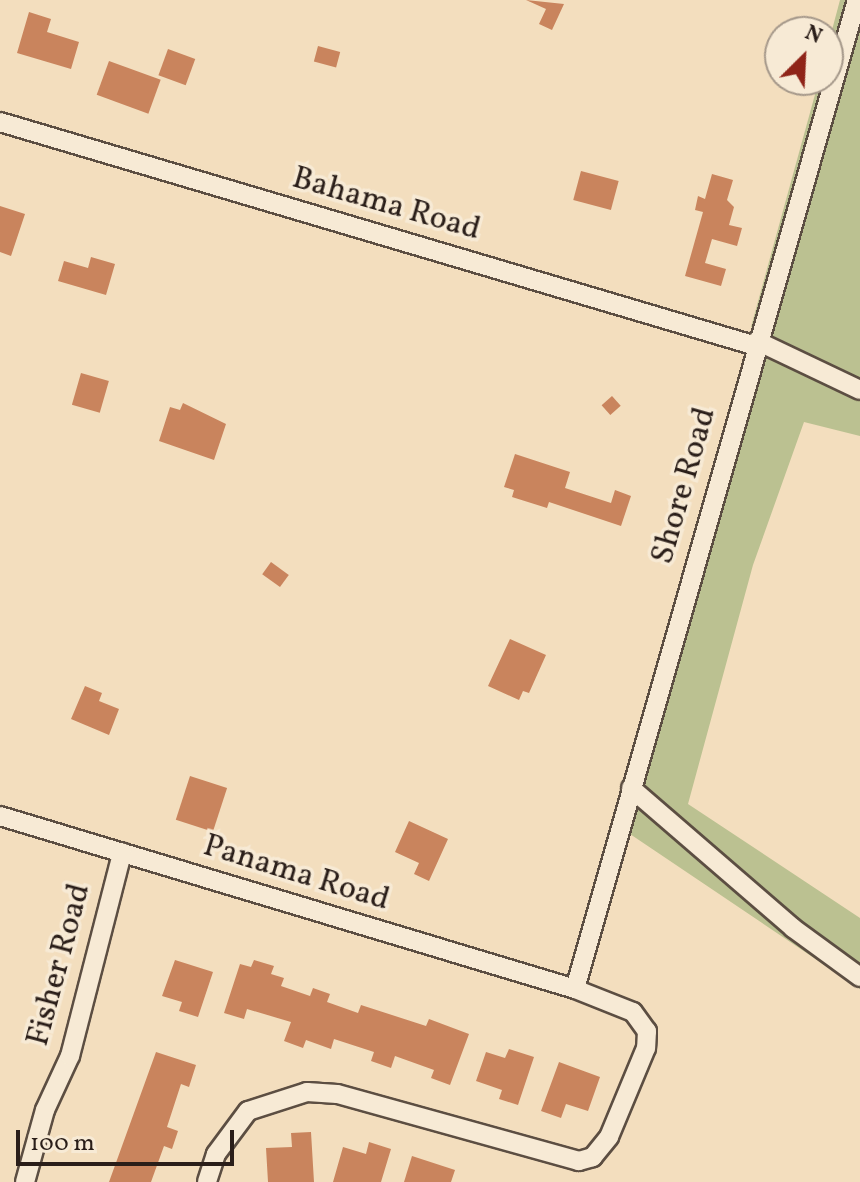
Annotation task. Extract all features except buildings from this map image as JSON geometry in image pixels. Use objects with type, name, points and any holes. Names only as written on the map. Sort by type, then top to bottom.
[{"type":"street","name":"Shore Road","points":[[575,989],[756,344],[857,0]]},
{"type":"street","name":"Bahama Road","points":[[0,122],[756,344],[860,390]]},
{"type":"street","points":[[631,788],[793,928],[860,977]]},
{"type":"street","name":"Panama Road","points":[[0,816],[575,989],[633,1012],[647,1031],[646,1048],[609,1137],[593,1157],[566,1161],[337,1094],[307,1092],[248,1111],[216,1154],[207,1182]]},
{"type":"street","name":"Fisher Road","points":[[25,1182],[45,1110],[70,1056],[122,853]]},
{"type":"green space","points":[[840,0],[849,0],[844,17],[836,16]]},
{"type":"green space","points":[[860,16],[860,436],[804,422],[753,565],[688,804],[860,918],[860,989],[627,832],[837,96],[844,96],[844,72]]},
{"type":"green space","points":[[815,96],[820,96],[753,328]]}]
